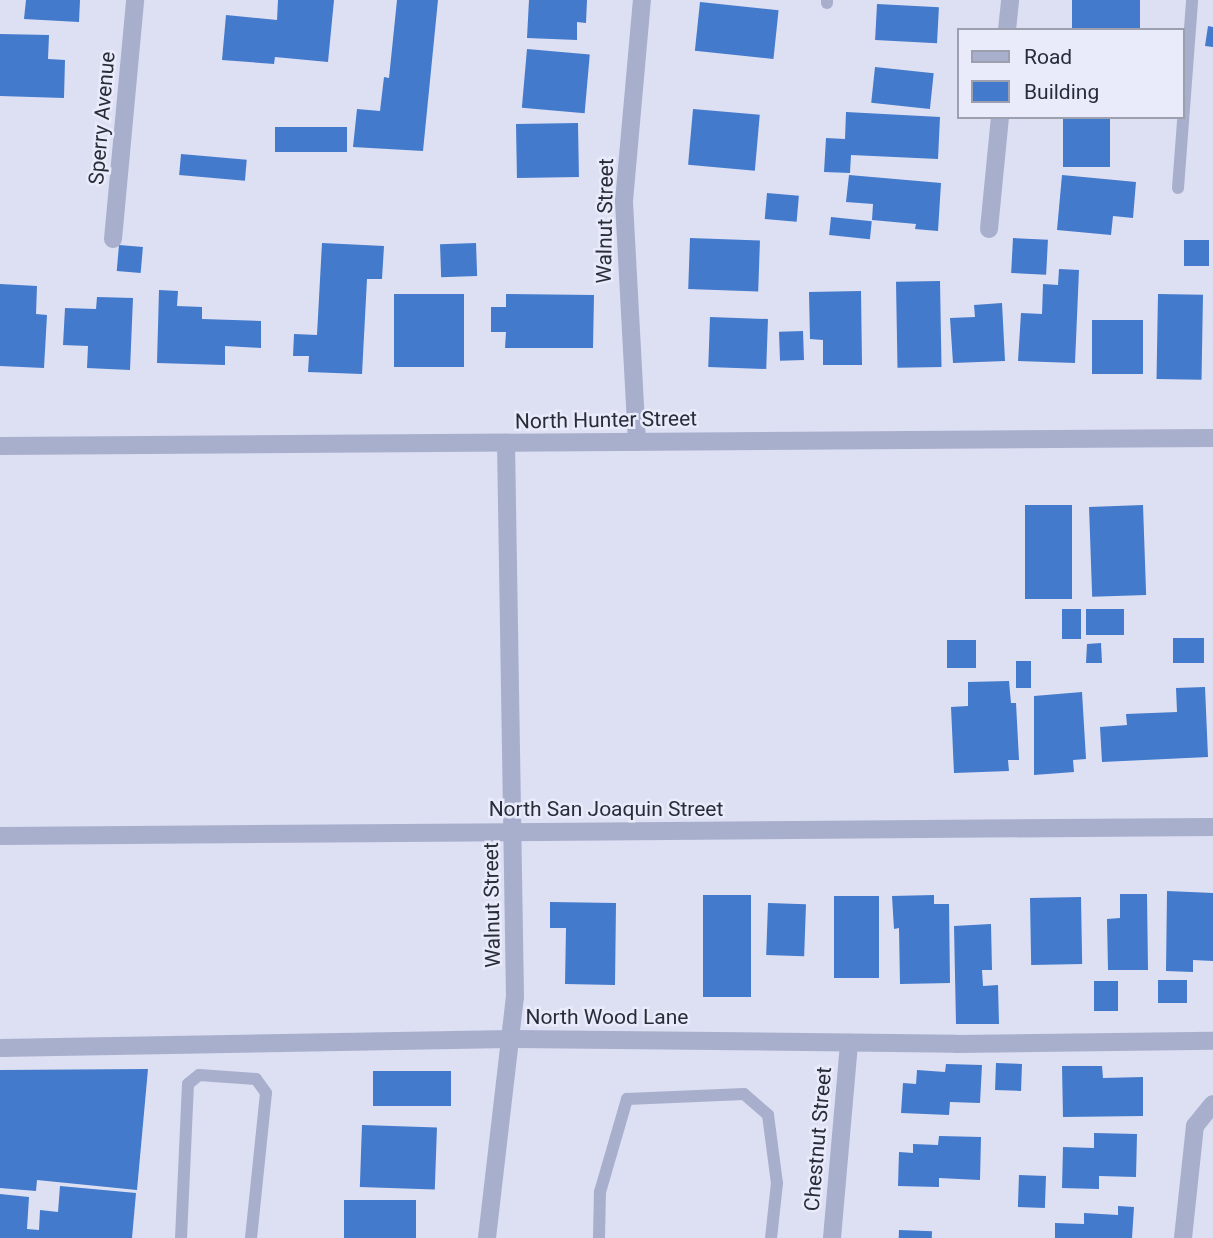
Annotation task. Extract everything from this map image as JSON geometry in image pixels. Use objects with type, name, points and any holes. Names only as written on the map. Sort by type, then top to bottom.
[{"type":"street","name":"Sperry Avenue","points":[[113,239],[135,0]]},
{"type":"street","name":"Walnut Street","points":[[637,442],[625,201],[642,0]]},
{"type":"street","points":[[1007,28],[1010,0]]},
{"type":"street","points":[[989,229],[1000,119]]},
{"type":"street","name":"North Hunter Street","points":[[0,446],[1213,438]]},
{"type":"street","name":"Walnut Street","points":[[487,1238],[514,1039],[506,444]]},
{"type":"street","name":"North San Joaquin Street","points":[[0,836],[1213,827]]},
{"type":"street","name":"North Wood Lane","points":[[0,1048],[514,1039],[849,1043],[1213,1041]]},
{"type":"street","name":"Chestnut Street","points":[[832,1238],[849,1043]]},
{"type":"street","points":[[1183,1238],[1195,1126],[1213,1104]]},
{"type":"lane","points":[[1185,94],[1192,0]]},
{"type":"lane","points":[[1178,188],[1183,119]]},
{"type":"lane","points":[[181,1238],[188,1084],[199,1075],[256,1079],[266,1093],[251,1238]]},
{"type":"lane","points":[[598,1238],[600,1192],[626,1098],[744,1094],[768,1115],[776,1183],[771,1238]]},
{"type":"building","points":[[26,0],[80,0],[79,22],[24,19]]},
{"type":"building","points":[[278,0],[334,0],[328,62],[275,57],[274,64],[222,60],[226,15],[277,20]]},
{"type":"building","points":[[397,0],[438,0],[423,151],[353,147],[357,109],[380,111],[384,77],[389,78]]},
{"type":"building","points":[[529,0],[587,0],[586,23],[577,22],[577,40],[527,38]]},
{"type":"building","points":[[1072,0],[1140,0],[1140,28],[1072,28]]},
{"type":"building","points":[[700,2],[779,10],[773,59],[695,51]]},
{"type":"building","points":[[877,4],[939,7],[937,43],[875,40]]},
{"type":"building","points":[[1208,26],[1213,27],[1213,47],[1205,46]]},
{"type":"building","points":[[0,34],[49,35],[48,59],[65,60],[64,98],[0,96]]},
{"type":"building","points":[[527,49],[590,54],[585,113],[522,108]]},
{"type":"building","points":[[875,67],[934,73],[930,109],[871,103]]},
{"type":"building","points":[[693,109],[760,115],[755,171],[688,165]]},
{"type":"building","points":[[846,112],[940,117],[938,159],[851,155],[850,173],[824,172],[826,138],[845,139]]},
{"type":"building","points":[[1063,119],[1110,119],[1110,167],[1063,167]]},
{"type":"building","points":[[578,123],[579,177],[517,178],[516,124]]},
{"type":"building","points":[[275,127],[347,127],[347,152],[275,152]]},
{"type":"building","points":[[181,154],[247,160],[245,181],[179,175]]},
{"type":"building","points":[[849,175],[941,183],[938,231],[915,229],[916,224],[872,220],[873,204],[846,202]]},
{"type":"building","points":[[1062,175],[1136,182],[1133,218],[1113,216],[1111,235],[1057,230]]},
{"type":"building","points":[[767,193],[799,196],[797,222],[765,219]]},
{"type":"building","points":[[831,217],[872,221],[870,239],[829,235]]},
{"type":"building","points":[[690,238],[760,240],[758,291],[688,289]]},
{"type":"building","points":[[1013,238],[1048,240],[1046,275],[1011,273]]},
{"type":"building","points":[[1184,240],[1209,240],[1209,266],[1184,266]]},
{"type":"building","points":[[322,243],[384,246],[382,279],[367,279],[362,374],[308,372],[309,356],[293,356],[294,334],[317,335]]},
{"type":"building","points":[[476,243],[477,276],[441,277],[440,244]]},
{"type":"building","points":[[119,245],[143,247],[141,273],[117,271]]},
{"type":"building","points":[[1059,269],[1079,270],[1075,363],[1018,361],[1021,313],[1042,314],[1043,284],[1058,285]]},
{"type":"building","points":[[940,281],[942,367],[898,368],[896,282]]},
{"type":"building","points":[[0,284],[37,286],[36,314],[47,315],[44,368],[0,366]]},
{"type":"building","points":[[159,290],[178,291],[177,306],[202,307],[202,319],[261,321],[261,348],[225,346],[225,365],[157,363]]},
{"type":"building","points":[[861,291],[862,365],[823,365],[823,340],[810,339],[809,292]]},
{"type":"building","points":[[394,294],[464,294],[464,367],[394,367]]},
{"type":"building","points":[[506,294],[594,295],[593,348],[505,348],[506,332],[491,332],[491,307],[506,307]]},
{"type":"building","points":[[1158,294],[1203,295],[1202,380],[1157,379]]},
{"type":"building","points":[[97,297],[133,298],[130,370],[87,368],[88,346],[63,345],[65,308],[96,309]]},
{"type":"building","points":[[1002,303],[1005,361],[953,363],[950,318],[975,317],[974,305]]},
{"type":"building","points":[[710,317],[768,319],[766,369],[708,367]]},
{"type":"building","points":[[1092,320],[1143,320],[1143,374],[1092,374]]},
{"type":"building","points":[[803,331],[804,360],[780,361],[779,332]]},
{"type":"building","points":[[1025,505],[1072,505],[1072,599],[1025,599]]},
{"type":"building","points":[[1143,505],[1146,595],[1092,597],[1089,507]]},
{"type":"building","points":[[1062,609],[1081,609],[1081,639],[1062,639]]},
{"type":"building","points":[[1086,609],[1124,609],[1124,635],[1086,635]]},
{"type":"building","points":[[1173,638],[1204,638],[1204,663],[1173,663]]},
{"type":"building","points":[[947,640],[976,640],[976,668],[947,668]]},
{"type":"building","points":[[1101,643],[1102,663],[1086,663],[1087,644]]},
{"type":"building","points":[[1016,661],[1031,661],[1031,688],[1016,688]]},
{"type":"building","points":[[1009,681],[1011,703],[1016,703],[1019,760],[1008,760],[1009,771],[954,773],[951,707],[968,706],[968,682]]},
{"type":"building","points":[[1205,687],[1208,757],[1102,762],[1100,727],[1127,725],[1126,714],[1177,712],[1176,688]]},
{"type":"building","points":[[1082,692],[1086,759],[1073,760],[1074,772],[1034,775],[1034,696]]},
{"type":"building","points":[[1167,891],[1213,893],[1213,961],[1193,960],[1193,972],[1166,971]]},
{"type":"building","points":[[1120,894],[1147,894],[1148,970],[1108,970],[1107,919],[1120,918]]},
{"type":"building","points":[[703,895],[751,895],[751,997],[703,997]]},
{"type":"building","points":[[934,895],[934,904],[949,904],[950,983],[900,984],[899,928],[894,929],[892,896]]},
{"type":"building","points":[[834,896],[879,896],[879,978],[834,978]]},
{"type":"building","points":[[1081,897],[1082,964],[1031,965],[1030,898]]},
{"type":"building","points":[[550,902],[616,903],[615,985],[565,984],[566,928],[550,928]]},
{"type":"building","points":[[768,903],[806,904],[804,956],[766,955]]},
{"type":"building","points":[[991,924],[992,970],[982,970],[983,986],[998,985],[999,1024],[956,1024],[954,926]]},
{"type":"building","points":[[1158,980],[1187,980],[1187,1003],[1158,1003]]},
{"type":"building","points":[[1094,981],[1118,981],[1118,1011],[1094,1011]]},
{"type":"building","points":[[996,1063],[1022,1064],[1021,1091],[995,1090]]},
{"type":"building","points":[[946,1064],[982,1065],[980,1103],[950,1102],[949,1115],[901,1113],[903,1083],[916,1084],[917,1070],[945,1072]]},
{"type":"building","points":[[1062,1066],[1102,1066],[1103,1078],[1143,1077],[1143,1116],[1063,1117]]},
{"type":"building","points":[[148,1069],[137,1190],[37,1180],[36,1191],[0,1188],[0,1070]]},
{"type":"building","points":[[373,1071],[451,1071],[451,1106],[373,1106]]},
{"type":"building","points":[[362,1125],[437,1128],[435,1190],[360,1187]]},
{"type":"building","points":[[1094,1133],[1137,1134],[1136,1177],[1099,1176],[1099,1189],[1062,1188],[1063,1147],[1094,1148]]},
{"type":"building","points":[[939,1136],[981,1137],[980,1180],[939,1178],[939,1187],[898,1186],[899,1152],[913,1153],[913,1144],[938,1145]]},
{"type":"building","points":[[1019,1175],[1046,1176],[1045,1208],[1018,1207]]},
{"type":"building","points":[[60,1186],[136,1193],[132,1238],[0,1238],[0,1194],[29,1197],[27,1229],[39,1230],[40,1210],[58,1212]]},
{"type":"building","points":[[344,1200],[416,1200],[416,1238],[344,1238]]},
{"type":"building","points":[[1118,1206],[1134,1207],[1132,1238],[1055,1238],[1055,1223],[1084,1224],[1084,1213],[1118,1215]]},
{"type":"building","points":[[899,1230],[932,1231],[932,1238],[899,1238]]}]
